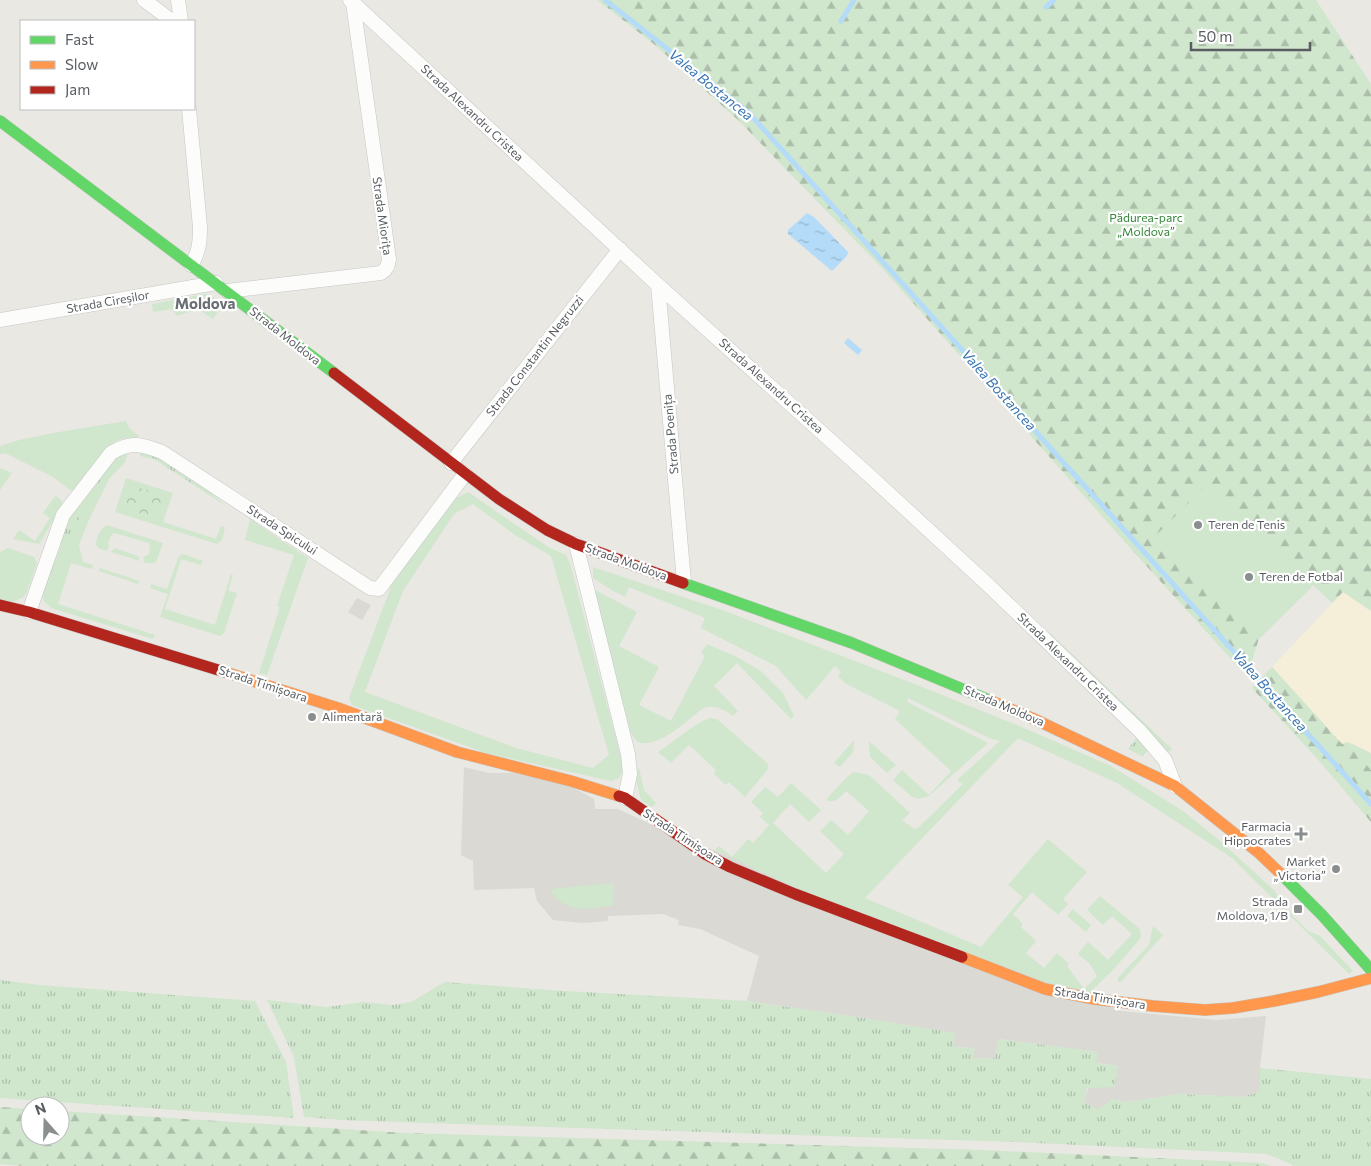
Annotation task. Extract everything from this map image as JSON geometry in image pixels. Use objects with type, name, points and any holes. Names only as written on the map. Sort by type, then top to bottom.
[{"type":"street","points":[[144,0],[171,20]]},
{"type":"street","points":[[178,0],[181,20]]},
{"type":"street","name":"Strada Alexandru Cristea","points":[[351,2],[658,285],[986,583],[1140,731],[1165,760],[1175,786]]},
{"type":"street","name":"Strada Miorița","points":[[222,287],[374,274],[381,273],[388,266],[389,259],[351,2]]},
{"type":"street","points":[[189,110],[200,228],[200,244],[197,256],[191,266]]},
{"type":"street","name":"Strada Moldova","points":[[0,121],[191,266],[222,287],[465,474],[521,514],[547,530],[576,544],[870,650],[1032,718],[1175,786],[1259,853],[1322,915],[1371,970]]},
{"type":"street","name":"Strada Constantin Negruzzi","points":[[451,463],[620,249]]},
{"type":"street","name":"Strada Poenița","points":[[658,285],[684,582]]},
{"type":"street","name":"Strada Cireșilor","points":[[0,320],[222,287]]},
{"type":"street","name":"Strada Spicului","points":[[29,612],[63,516],[110,453],[120,447],[132,444],[146,446],[162,452],[370,588],[379,589],[465,474]]},
{"type":"street","name":"Strada Moldova","points":[[576,544],[628,754],[630,774],[625,798]]},
{"type":"street","name":"Strada Timișoara","points":[[0,605],[29,612],[338,708],[457,752],[571,781],[625,798],[705,854],[730,867],[795,894],[1045,989],[1101,1000],[1205,1010],[1233,1008],[1326,990],[1371,978]]},
{"type":"shaded area","points":[[1343,592],[1371,611],[1371,770],[1348,743],[1342,744],[1272,667]]},
{"type":"shaded area","points":[[357,598],[371,605],[362,620],[348,612]]},
{"type":"shaded area","points":[[464,767],[489,773],[513,773],[568,785],[594,799],[595,809],[618,809],[663,830],[1121,1011],[1217,1020],[1266,1016],[1260,1068],[1260,1092],[1240,1097],[1180,1094],[1126,1102],[1112,1099],[1099,1110],[1084,1103],[1088,1088],[1118,1066],[1096,1063],[1097,1052],[999,1039],[995,1058],[972,1059],[975,1048],[953,1047],[954,1033],[747,1001],[759,956],[700,929],[678,925],[679,920],[663,914],[608,916],[608,921],[582,923],[553,920],[537,901],[534,888],[474,890],[473,861],[461,855]]},
{"type":"green space","name":"Pădurea-parc „Moldova”","points":[[597,0],[1316,0],[1371,84],[1371,611],[1343,592],[1332,603],[1313,585],[1259,638],[1252,661],[1242,671],[882,268],[738,120],[655,45]]},
{"type":"green space","points":[[205,294],[215,298],[222,305],[213,319],[198,309],[177,316],[172,309],[153,312],[152,304]]},
{"type":"green space","points":[[126,421],[129,428],[139,436],[123,439],[111,444],[77,490],[70,490],[53,477],[5,453],[0,454],[0,446],[19,440]]},
{"type":"green space","points":[[141,449],[165,460],[186,474],[226,506],[154,459],[140,456]]},
{"type":"green space","points":[[128,452],[125,462],[109,479],[79,545],[83,562],[93,565],[92,569],[71,563],[58,604],[155,635],[153,639],[51,608],[44,601],[41,594],[88,501],[105,473],[120,455]]},
{"type":"green space","points":[[115,455],[120,455],[41,594],[61,546],[61,526]]},
{"type":"green space","points":[[0,468],[12,473],[0,490]]},
{"type":"green space","points":[[126,478],[173,493],[163,522],[216,539],[221,526],[225,527],[222,540],[217,544],[115,512]],"holes":[[[129,485],[165,495],[158,519],[122,508]]]},
{"type":"green space","points":[[129,484],[166,495],[158,519],[122,508]]},
{"type":"green space","name":"Teren de Fotbal","points":[[1208,484],[1311,588],[1259,639],[1156,535]]},
{"type":"green space","points":[[468,492],[548,547],[566,555],[570,563],[624,769],[619,778],[611,781],[486,753],[352,705],[349,698],[395,576],[456,498]],"holes":[[[473,504],[515,535],[551,556],[609,755],[593,768],[516,748],[365,692],[403,591],[454,514]]]},
{"type":"green space","points":[[56,495],[62,501],[62,506],[39,544],[13,539],[19,530],[35,541],[50,518],[43,513]]},
{"type":"green space","points":[[250,519],[308,558],[267,675],[259,673],[280,607],[277,606],[294,555],[245,540]]},
{"type":"green space","points":[[107,525],[163,543],[156,562],[145,563],[143,557],[149,554],[149,543],[115,533],[112,534],[108,543],[107,551],[98,548],[96,545],[98,536],[102,528]]},
{"type":"green space","points":[[8,548],[34,557],[37,564],[26,594],[13,602],[0,599],[0,553]]},
{"type":"green space","points":[[115,548],[138,556],[140,561],[111,552]]},
{"type":"green space","points":[[183,554],[203,561],[201,565],[181,559],[165,609],[215,625],[231,574],[233,575],[228,591],[237,593],[224,633],[220,636],[160,617],[168,594],[150,588],[151,584],[167,589],[179,556]]},
{"type":"green space","points":[[593,567],[725,611],[917,685],[1024,728],[1111,766],[1183,811],[1220,841],[1275,891],[1279,902],[1308,931],[1320,936],[1353,971],[1349,974],[1232,858],[1117,783],[1018,738],[865,898],[981,947],[1023,897],[1008,885],[1048,839],[1087,872],[1063,899],[1068,904],[1058,915],[1032,892],[1013,914],[1023,924],[1021,927],[1036,941],[1026,953],[1044,968],[1057,953],[1069,964],[1067,966],[1084,989],[1097,976],[1090,964],[1078,954],[1088,942],[1108,960],[1132,934],[1112,916],[1103,925],[1087,910],[1100,896],[1140,929],[1141,938],[1112,971],[1089,993],[1062,988],[813,896],[715,850],[719,846],[732,857],[748,839],[753,843],[769,825],[760,817],[763,813],[751,802],[765,787],[778,797],[791,783],[821,810],[809,822],[790,804],[773,823],[826,873],[844,854],[820,831],[831,820],[848,835],[869,811],[846,791],[836,800],[828,801],[827,798],[848,776],[854,772],[869,775],[910,813],[902,820],[914,829],[919,827],[963,784],[957,780],[1000,741],[989,738],[908,698],[907,702],[988,743],[929,796],[919,799],[912,797],[893,780],[902,770],[929,795],[951,771],[895,719],[900,711],[846,684],[838,676],[841,672],[835,666],[806,700],[776,666],[701,628],[705,618],[629,587],[625,597],[593,578]]},
{"type":"green space","points":[[100,568],[140,581],[138,584],[99,571]]},
{"type":"green space","points":[[593,589],[637,612],[619,646],[659,667],[639,705],[671,721],[705,656],[701,653],[707,644],[739,658],[762,672],[783,693],[794,716],[791,719],[737,663],[714,686],[738,711],[733,716],[718,708],[706,708],[661,739],[654,742],[641,743],[630,732]]},
{"type":"green space","points":[[1050,633],[1172,749],[1169,752],[1048,635]]},
{"type":"green space","points":[[1272,667],[1342,744],[1348,742],[1371,770],[1371,822],[1321,763],[1252,688]]},
{"type":"green space","points":[[710,718],[717,719],[768,764],[768,769],[745,797],[729,782],[726,785],[714,774],[716,770],[689,745],[671,763],[658,752],[690,729]]},
{"type":"green space","points":[[1137,737],[1147,747],[1147,752],[1142,756],[1128,749]]},
{"type":"green space","points":[[854,740],[853,752],[840,767],[834,763]]},
{"type":"green space","points":[[869,741],[896,765],[887,773],[870,757]]},
{"type":"green space","points":[[1348,742],[1371,754],[1371,770]]},
{"type":"green space","points":[[639,768],[644,790],[656,803],[652,807],[641,800],[634,772]]},
{"type":"green space","points":[[613,883],[613,905],[586,909],[562,903],[550,889]]},
{"type":"green space","points":[[1073,909],[1091,925],[1086,932],[1067,916]]},
{"type":"green space","points":[[1153,926],[1163,935],[1120,983],[1117,979],[1149,945]]},
{"type":"green space","points":[[0,980],[39,985],[255,1001],[286,1062],[294,1118],[70,1103],[70,1096],[20,1096],[20,1099],[0,1098]]},
{"type":"green space","points":[[445,982],[547,990],[747,1001],[955,1033],[953,1047],[975,1048],[973,1059],[995,1058],[999,1039],[1098,1052],[1096,1063],[1118,1066],[1115,1087],[1087,1088],[1084,1103],[1099,1109],[1112,1099],[1126,1102],[1180,1094],[1240,1097],[1260,1092],[1260,1068],[1371,1079],[1371,1166],[1293,1166],[1267,1154],[1016,1142],[342,1120],[304,1117],[294,1057],[267,1000],[327,1007],[363,1002],[392,1005],[411,1002]]},
{"type":"green space","points":[[0,1107],[20,1108],[20,1146],[70,1146],[70,1112],[405,1133],[982,1150],[1263,1163],[1271,1166],[22,1166],[0,1164]]},
{"type":"water","points":[[807,213],[814,217],[848,252],[847,256],[832,271],[788,234],[788,230]]},
{"type":"water","points":[[848,338],[862,350],[858,355],[844,343]]},
{"type":"waterway","name":"Valea Bostancea","points":[[605,0],[748,112],[1371,804]]},
{"type":"waterway","points":[[841,21],[854,0]]},
{"type":"waterway","points":[[1046,7],[1054,0]]},
{"type":"traffic: fast","points":[[0,121],[334,373]]},
{"type":"traffic: fast","points":[[683,583],[852,643],[989,700]]},
{"type":"traffic: fast","points":[[1283,876],[1322,915],[1371,970]]},
{"type":"traffic: slow","points":[[228,673],[338,708],[457,752],[571,781],[619,796]]},
{"type":"traffic: slow","points":[[989,700],[1032,718],[1175,786],[1259,853],[1283,876]]},
{"type":"traffic: slow","points":[[962,957],[1045,989],[1094,999],[1205,1010],[1233,1008],[1274,1001],[1371,978]]},
{"type":"traffic: jam","points":[[334,373],[499,499],[547,530],[576,544],[683,583]]},
{"type":"traffic: jam","points":[[0,605],[29,612],[228,673]]},
{"type":"traffic: jam","points":[[619,796],[625,798],[705,854],[730,867],[795,894],[962,957]]},
{"type":"place","name":"Teren de Tenis","points":[[1198,525]]},
{"type":"place","name":"Teren de Fotbal","points":[[1249,577]]},
{"type":"place","name":"Alimentară","points":[[312,717]]},
{"type":"place","name":"Farmacia Hippocrates","points":[[1301,834]]},
{"type":"place","name":"Market „Victoria”","points":[[1336,869]]},
{"type":"place","name":"Strada Moldova, 1/B","points":[[1298,909]]},
{"type":"district","name":"Moldova","points":[[205,304]]}]
